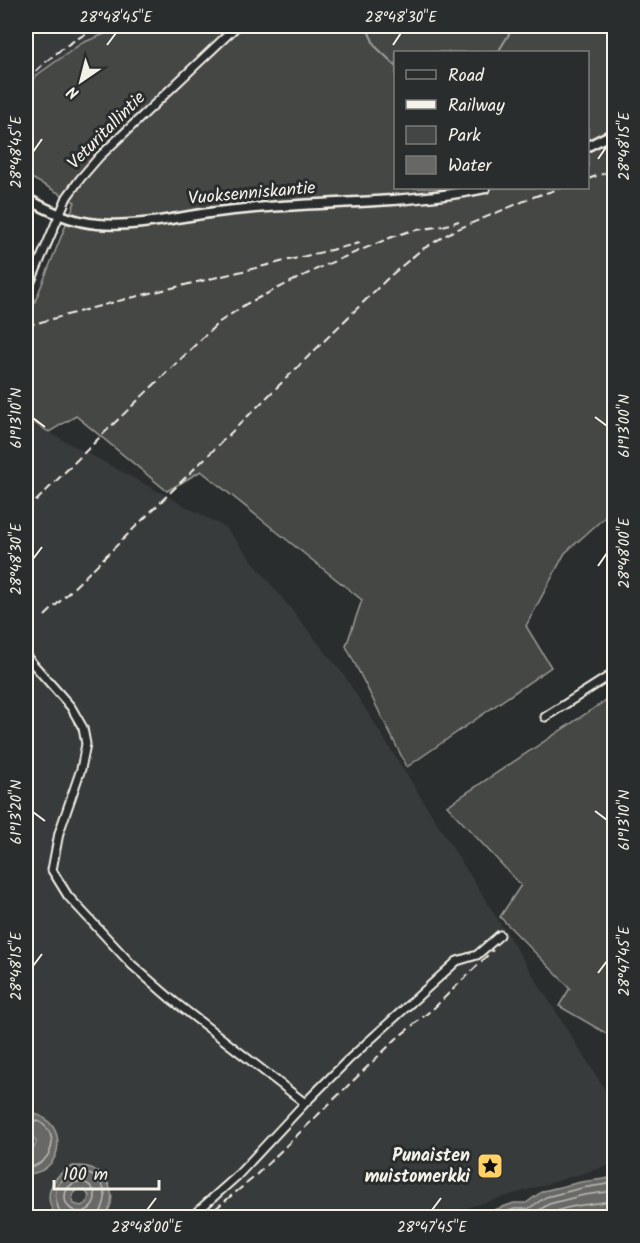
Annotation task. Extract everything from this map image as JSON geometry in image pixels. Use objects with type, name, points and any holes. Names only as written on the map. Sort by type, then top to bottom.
[{"type":"street","name":"Veturitallintie","points":[[26,294],[67,197],[80,179],[99,157],[237,26]]},
{"type":"street","points":[[589,146],[615,133]]},
{"type":"street","name":"Vuoksenniskantie","points":[[26,198],[75,220],[112,225],[225,211],[431,196],[480,189]]},
{"type":"street","points":[[26,656],[71,707],[82,728],[86,744],[81,769],[59,833],[52,870],[68,896],[132,965],[171,999],[305,1103]]},
{"type":"street","points":[[545,717],[615,673]]},
{"type":"street","points":[[190,1218],[237,1177],[348,1060],[457,961],[477,955],[500,935]]},
{"type":"shaded area","points":[[33,26],[125,26],[82,43],[26,89],[26,37]]},
{"type":"shaded area","points":[[26,420],[226,528],[344,675],[614,1104],[614,1164],[436,1217],[26,1217]]},
{"type":"green space","points":[[125,26],[614,26],[614,509],[565,553],[526,626],[551,667],[407,767],[346,646],[362,600],[201,471],[167,491],[76,416],[49,432],[26,418],[26,324],[75,202],[26,175],[26,89],[37,75],[82,43]]},
{"type":"green space","points":[[614,695],[614,1038],[559,1006],[570,988],[500,917],[521,885],[447,806]]},
{"type":"water","points":[[26,1112],[41,1116],[51,1124],[58,1145],[49,1165],[39,1172],[26,1174],[26,1152],[33,1149],[36,1142],[33,1137],[26,1135]]},
{"type":"water","points":[[73,1166],[88,1167],[100,1173],[108,1183],[111,1196],[109,1210],[103,1217],[57,1217],[52,1209],[49,1195],[54,1181],[65,1170]],"holes":[[[79,1189],[85,1190],[89,1196],[87,1203],[81,1206],[74,1204],[72,1198],[74,1192]]]},
{"type":"water","points":[[614,1177],[614,1217],[466,1217],[514,1203],[526,1203],[543,1191]]},
{"type":"waterway","points":[[366,26],[375,46],[394,64]]},
{"type":"waterway","points":[[499,51],[514,26]]},
{"type":"railway","points":[[26,81],[60,50],[101,26]]},
{"type":"railway","points":[[589,179],[614,170]]},
{"type":"railway","points":[[533,197],[559,189]]},
{"type":"railway","points":[[45,616],[390,276],[421,250],[453,231],[541,194]]},
{"type":"railway","points":[[26,511],[218,323],[246,304],[323,266],[392,237],[459,221]]},
{"type":"railway","points":[[26,326],[126,299],[360,243]]},
{"type":"railway","points":[[204,1218],[252,1179],[396,1039],[435,1007],[493,950]]},
{"type":"place","name":"Punaisten muistomerkki","points":[[490,1166]]}]
